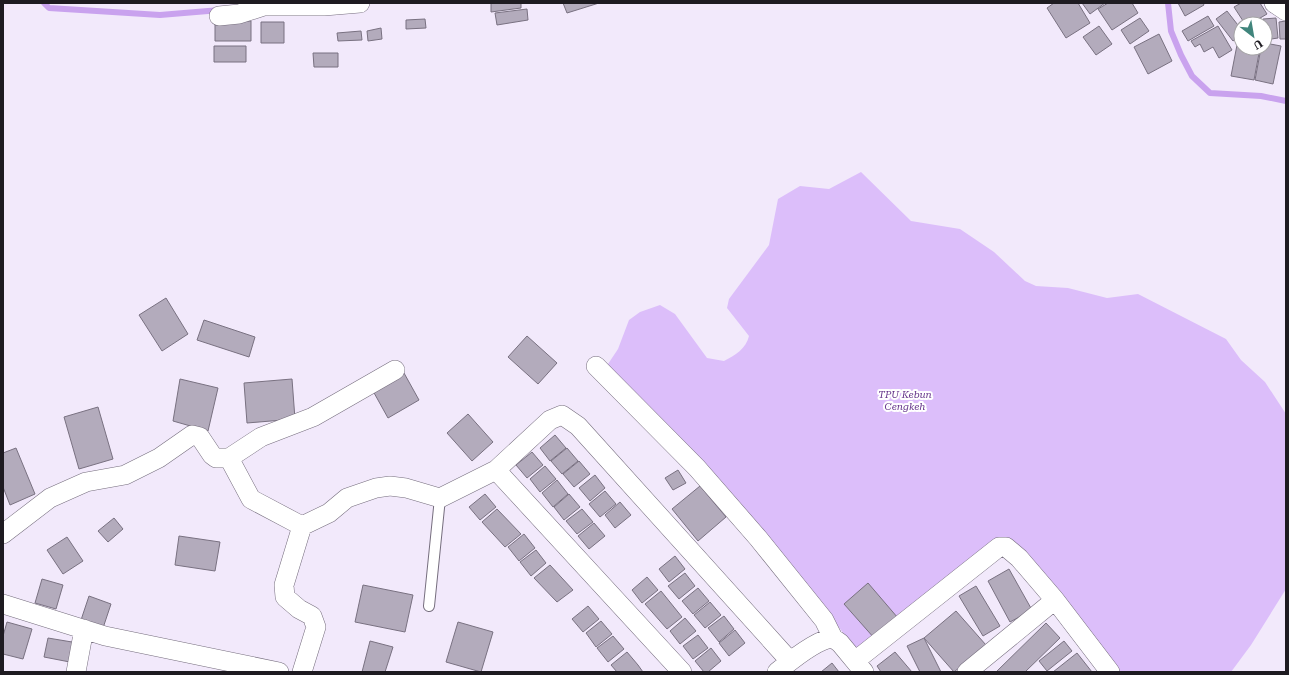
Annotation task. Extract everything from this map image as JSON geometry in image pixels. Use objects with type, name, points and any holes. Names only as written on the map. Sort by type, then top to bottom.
[{"type":"street","points":[[219,16],[239,14],[264,6],[324,6],[360,3]]},
{"type":"street","points":[[1274,3],[1286,11]]},
{"type":"street","points":[[596,366],[702,474],[758,538],[824,620],[833,638],[837,640],[859,666],[999,547],[1006,547],[1012,551],[1054,600],[1110,672]]},
{"type":"street","points":[[3,534],[50,498],[86,482],[125,475],[158,458],[192,436],[200,437],[212,455],[216,458],[229,458],[261,437],[313,417],[395,370]]},
{"type":"street","points":[[302,672],[316,627],[312,616],[299,609],[285,597],[284,585],[302,526],[329,513],[347,498],[376,488],[390,486],[406,488],[440,498],[496,470],[550,420],[562,415],[578,426],[783,667],[824,640],[833,638]]},
{"type":"street","points":[[229,458],[251,499],[302,526]]},
{"type":"street","points":[[496,470],[682,672]]},
{"type":"street","points":[[966,672],[1054,600]]},
{"type":"street","points":[[3,604],[105,636],[279,672]]},
{"type":"street","points":[[76,672],[84,629]]},
{"type":"lane","points":[[429,606],[440,498]]},
{"type":"green space","name":"TPU Kebun Cengkeh","points":[[861,172],[911,221],[960,229],[994,252],[1025,281],[1036,286],[1068,288],[1107,298],[1138,294],[1226,339],[1241,360],[1265,382],[1286,414],[1286,589],[1251,645],[1231,672],[1120,672],[1025,554],[1001,539],[859,653],[793,569],[606,367],[618,349],[629,320],[640,312],[660,305],[675,314],[707,358],[724,361],[736,354],[743,348],[748,341],[749,336],[727,308],[729,299],[769,245],[778,199],[800,186],[829,189]]},
{"type":"building","points":[[491,3],[521,3],[521,8],[491,12]]},
{"type":"building","points":[[563,3],[599,3],[567,13]]},
{"type":"building","points":[[1054,3],[1078,3],[1090,23],[1066,38],[1047,8]]},
{"type":"building","points":[[1082,3],[1105,3],[1090,14]]},
{"type":"building","points":[[1108,3],[1132,3],[1138,13],[1112,30],[1098,9]]},
{"type":"building","points":[[1178,3],[1203,3],[1204,5],[1185,16]]},
{"type":"building","points":[[1241,3],[1260,3],[1267,14],[1264,16],[1240,16],[1234,7]]},
{"type":"building","points":[[527,9],[528,20],[497,25],[495,13]]},
{"type":"building","points":[[1227,11],[1233,19],[1233,41],[1216,19]]},
{"type":"building","points":[[1208,16],[1214,26],[1188,41],[1182,31]]},
{"type":"building","points":[[1140,18],[1149,31],[1130,44],[1121,30]]},
{"type":"building","points":[[1273,18],[1276,18],[1278,38],[1273,39]]},
{"type":"building","points":[[425,19],[426,28],[406,29],[406,20]]},
{"type":"building","points":[[215,21],[251,21],[251,41],[215,41]]},
{"type":"building","points":[[1286,21],[1286,39],[1280,39],[1279,22]]},
{"type":"building","points":[[261,22],[284,22],[284,43],[261,43]]},
{"type":"building","points":[[1099,26],[1112,44],[1096,55],[1083,37]]},
{"type":"building","points":[[1218,26],[1232,50],[1219,58],[1213,47],[1204,52],[1200,44],[1195,47],[1191,41]]},
{"type":"building","points":[[381,28],[382,39],[368,41],[367,31]]},
{"type":"building","points":[[361,31],[362,40],[338,41],[337,33]]},
{"type":"building","points":[[1159,34],[1172,61],[1148,74],[1134,47]]},
{"type":"building","points":[[1273,44],[1281,46],[1273,84],[1255,80],[1260,56],[1273,56]]},
{"type":"building","points":[[214,46],[246,46],[246,62],[214,62]]},
{"type":"building","points":[[313,53],[338,53],[338,67],[314,67]]},
{"type":"building","points":[[1235,56],[1258,56],[1254,80],[1231,76]]},
{"type":"building","points":[[166,298],[188,334],[162,351],[139,315]]},
{"type":"building","points":[[204,320],[255,337],[249,357],[197,340]]},
{"type":"building","points":[[527,336],[557,363],[538,384],[508,357]]},
{"type":"building","points":[[404,373],[419,400],[388,418],[373,391]]},
{"type":"building","points":[[180,379],[218,388],[208,431],[173,421]]},
{"type":"building","points":[[292,379],[295,419],[247,423],[244,383]]},
{"type":"building","points":[[98,407],[113,459],[79,469],[64,417]]},
{"type":"building","points":[[468,414],[493,442],[472,461],[447,433]]},
{"type":"building","points":[[555,435],[566,448],[550,461],[540,448]]},
{"type":"building","points":[[16,448],[35,494],[10,505],[3,487],[3,453]]},
{"type":"building","points":[[567,448],[578,461],[562,474],[551,461]]},
{"type":"building","points":[[532,452],[543,465],[527,478],[516,465]]},
{"type":"building","points":[[579,461],[590,474],[574,487],[563,474]]},
{"type":"building","points":[[545,466],[556,479],[540,492],[530,479]]},
{"type":"building","points":[[678,470],[686,483],[673,490],[665,478]]},
{"type":"building","points":[[595,475],[605,488],[590,501],[579,488]]},
{"type":"building","points":[[557,480],[568,494],[553,507],[542,493]]},
{"type":"building","points":[[700,486],[726,517],[698,541],[672,509]]},
{"type":"building","points":[[605,491],[616,504],[600,517],[589,504]]},
{"type":"building","points":[[485,494],[496,507],[480,520],[469,507]]},
{"type":"building","points":[[569,494],[580,507],[564,520],[554,507]]},
{"type":"building","points":[[620,502],[631,515],[615,528],[605,515]]},
{"type":"building","points":[[497,509],[521,534],[505,547],[482,522]]},
{"type":"building","points":[[582,509],[593,522],[577,534],[566,521]]},
{"type":"building","points":[[114,518],[123,529],[108,542],[98,531]]},
{"type":"building","points":[[594,523],[605,536],[589,549],[578,536]]},
{"type":"building","points":[[524,534],[535,548],[519,561],[508,547]]},
{"type":"building","points":[[179,536],[220,542],[215,571],[175,565]]},
{"type":"building","points":[[67,537],[83,561],[63,574],[47,550]]},
{"type":"building","points":[[536,550],[546,563],[531,576],[520,562]]},
{"type":"building","points":[[675,556],[685,569],[669,582],[659,569]]},
{"type":"building","points":[[550,565],[573,590],[557,602],[534,578]]},
{"type":"building","points":[[1009,569],[1032,610],[1010,622],[988,581]]},
{"type":"building","points":[[685,573],[695,586],[679,599],[668,586]]},
{"type":"building","points":[[647,577],[658,590],[642,603],[632,590]]},
{"type":"building","points":[[42,579],[63,585],[56,609],[35,603]]},
{"type":"building","points":[[868,583],[898,618],[875,639],[844,604]]},
{"type":"building","points":[[363,585],[413,595],[405,632],[355,622]]},
{"type":"building","points":[[976,586],[1000,626],[983,636],[959,596]]},
{"type":"building","points":[[698,588],[709,601],[693,614],[682,601]]},
{"type":"building","points":[[661,591],[682,617],[667,629],[645,604]]},
{"type":"building","points":[[89,596],[111,604],[103,628],[81,620]]},
{"type":"building","points":[[710,602],[721,615],[705,628],[694,615]]},
{"type":"building","points":[[588,606],[599,619],[583,632],[572,619]]},
{"type":"building","points":[[956,611],[986,645],[954,672],[924,638]]},
{"type":"building","points":[[724,616],[734,629],[719,642],[708,628]]},
{"type":"building","points":[[685,618],[696,631],[680,644],[670,631]]},
{"type":"building","points":[[601,621],[612,634],[596,647],[586,633]]},
{"type":"building","points":[[7,622],[32,629],[23,659],[3,654],[3,636]]},
{"type":"building","points":[[458,622],[493,632],[481,672],[446,662]]},
{"type":"building","points":[[1046,623],[1060,638],[1025,672],[996,672]]},
{"type":"building","points":[[735,630],[745,643],[729,656],[719,643]]},
{"type":"building","points":[[698,635],[708,648],[693,659],[683,646]]},
{"type":"building","points":[[613,636],[624,649],[608,662],[597,648]]},
{"type":"building","points":[[48,638],[78,643],[75,663],[44,657]]},
{"type":"building","points":[[924,638],[941,672],[920,672],[907,646]]},
{"type":"building","points":[[370,641],[393,647],[385,672],[362,672]]},
{"type":"building","points":[[1064,641],[1072,651],[1047,671],[1039,661]]},
{"type":"building","points":[[711,648],[721,661],[708,672],[704,672],[695,661]]},
{"type":"building","points":[[627,652],[643,672],[617,672],[611,665]]},
{"type":"building","points":[[895,652],[912,672],[881,672],[877,666]]},
{"type":"building","points":[[1077,653],[1092,672],[1053,672]]},
{"type":"building","points":[[832,663],[839,672],[821,672]]},
{"type":"waterway","points":[[44,3],[49,8],[160,15],[220,10]]},
{"type":"waterway","points":[[1168,3],[1171,31],[1181,55],[1192,76],[1210,93],[1261,96],[1286,101]]}]
